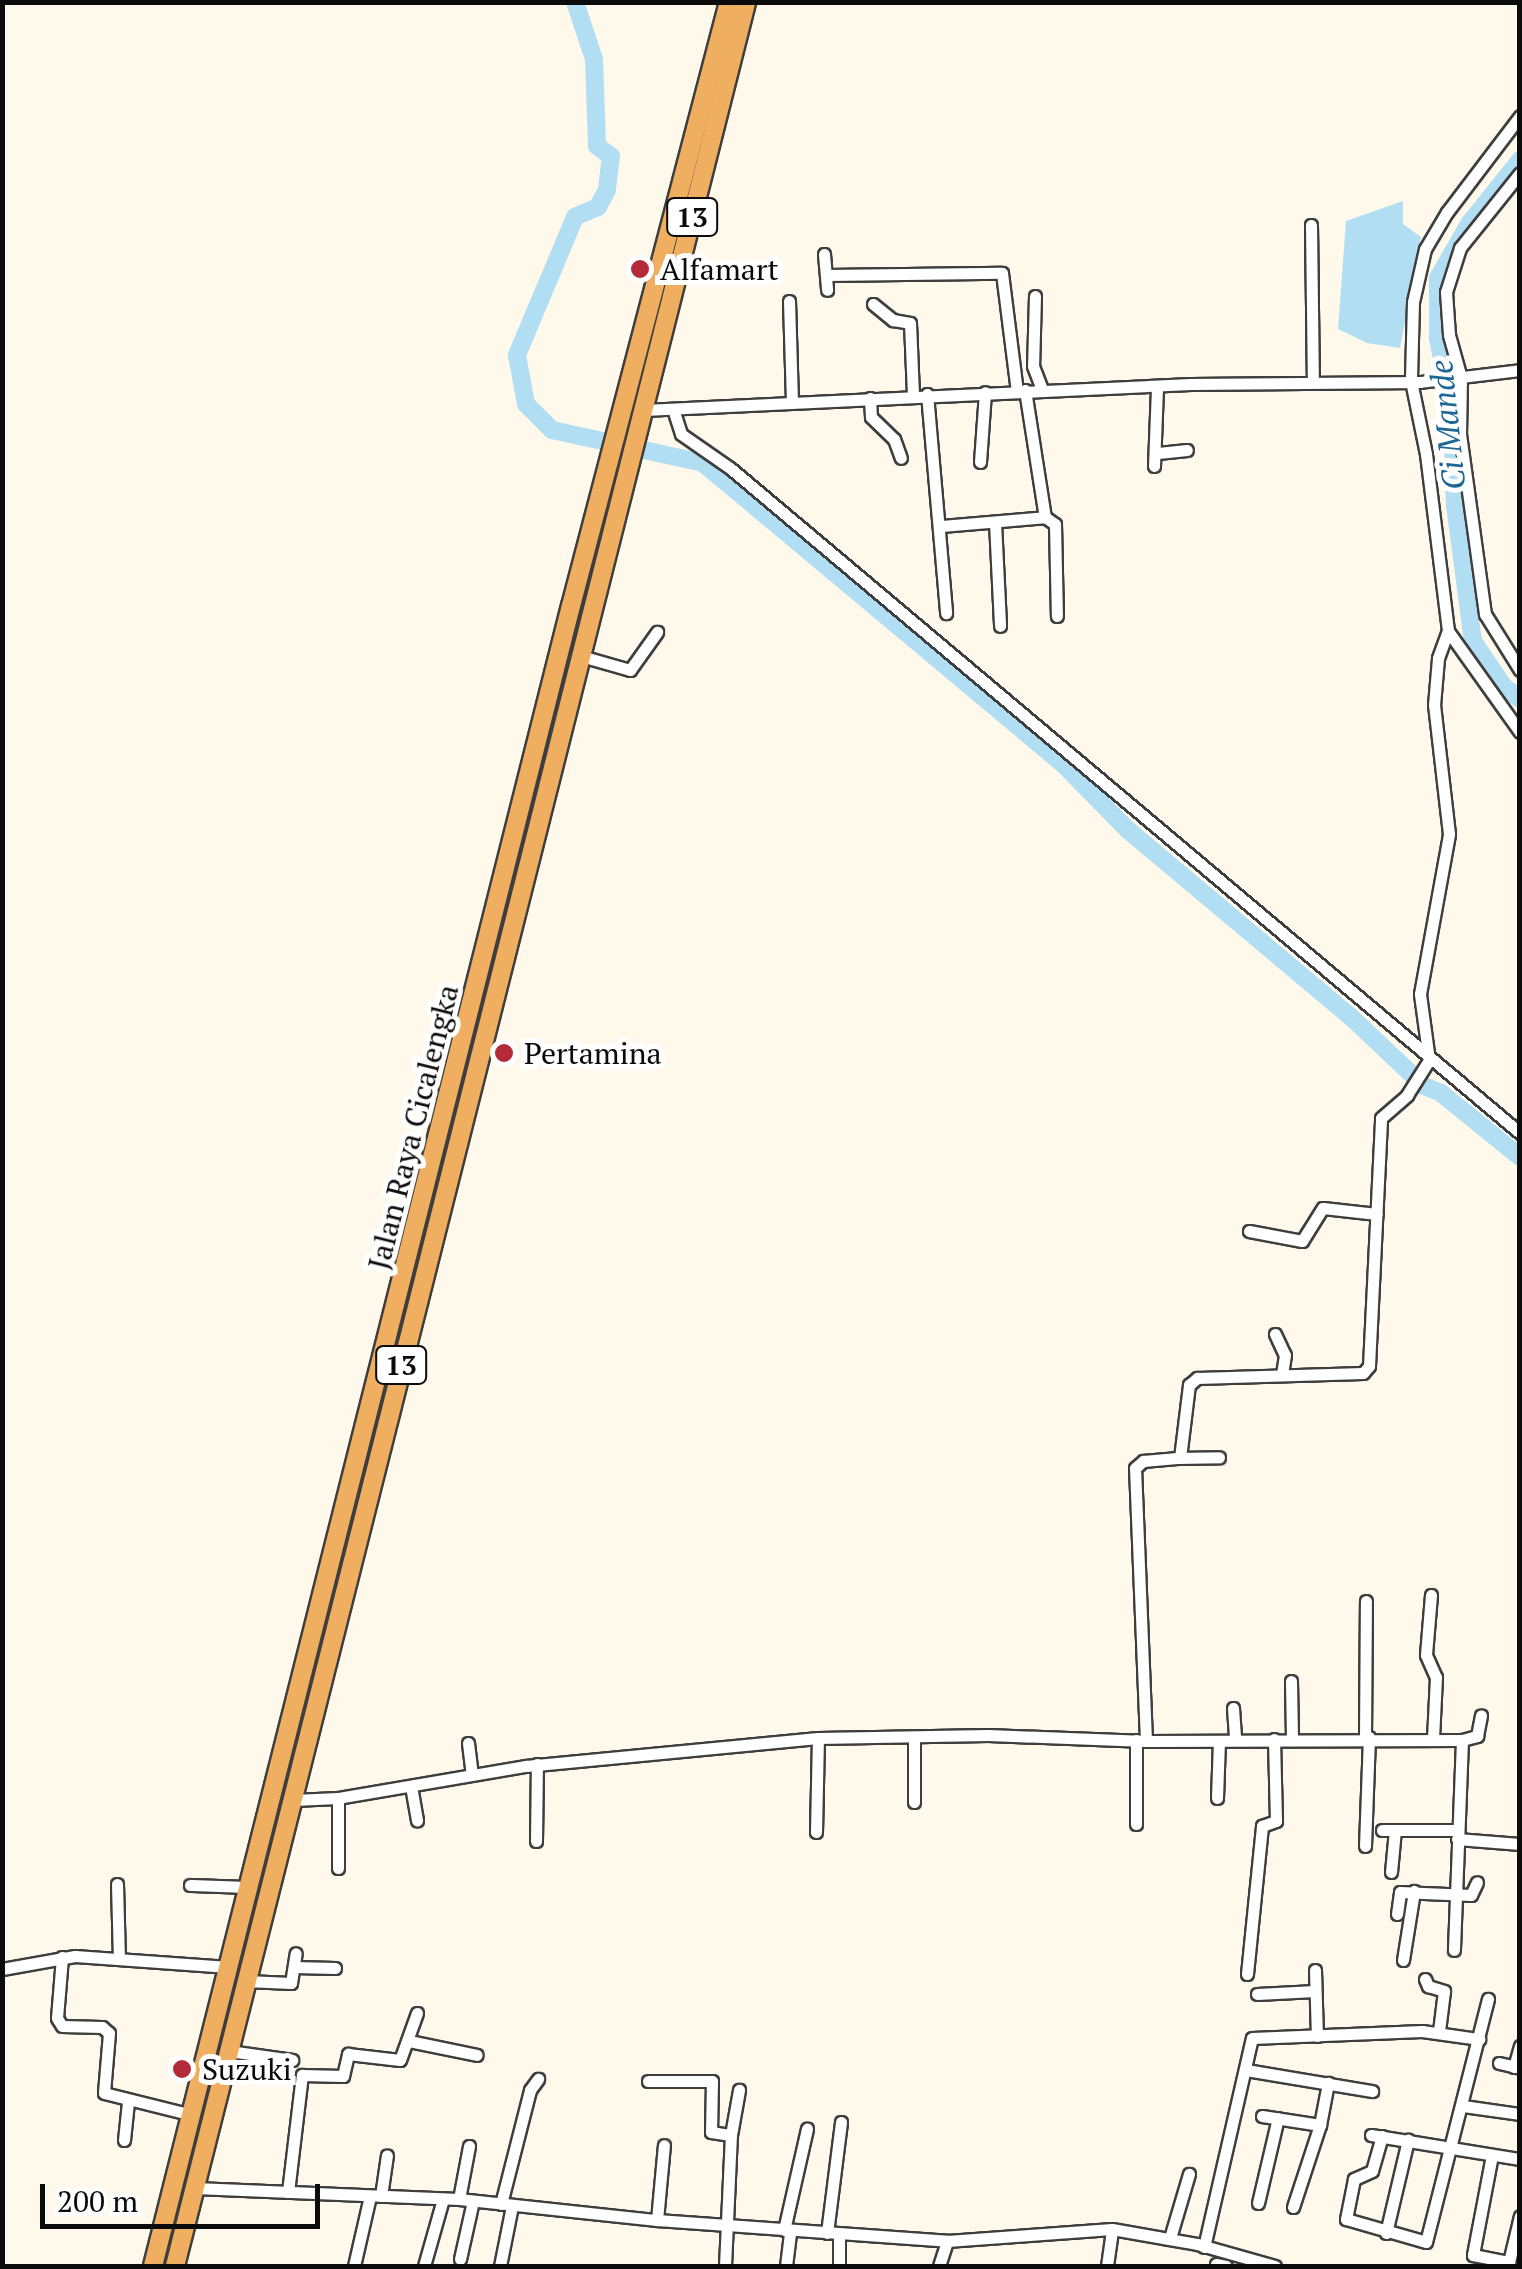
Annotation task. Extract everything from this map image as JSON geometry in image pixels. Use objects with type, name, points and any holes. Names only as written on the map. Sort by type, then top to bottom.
[{"type":"highway","name":"Jalan Raya Cicalengka","points":[[153,2266],[729,2]]},
{"type":"highway","name":"Jalan Raya Cicalengka","points":[[175,2266],[746,2]]},
{"type":"highway","points":[[244,1908],[264,1914]]},
{"type":"street","points":[[1180,1458],[1188,1384],[1203,1377],[1366,1371],[1381,1118],[1429,1062],[1420,994],[1449,834],[1434,705],[1438,658],[1448,631],[1415,381],[1413,302],[1425,249],[1447,212],[1520,116]]},
{"type":"street","points":[[1520,173],[1460,248],[1450,269],[1446,316],[1459,378],[1460,434],[1485,614],[1520,670]]},
{"type":"street","points":[[1311,224],[1313,382]]},
{"type":"street","points":[[824,254],[827,290]]},
{"type":"street","points":[[826,276],[1002,273],[1045,517],[1054,524],[1058,616]]},
{"type":"street","points":[[1035,296],[1033,366],[1042,390]]},
{"type":"street","points":[[788,300],[792,402]]},
{"type":"street","points":[[873,304],[893,320],[910,323],[941,526],[946,612]]},
{"type":"street","points":[[644,410],[920,394],[1415,381],[1520,370]]},
{"type":"street","points":[[1156,388],[1156,459],[1188,450]]},
{"type":"street","points":[[980,462],[984,392]]},
{"type":"street","points":[[870,398],[871,418],[894,439],[901,458]]},
{"type":"street","points":[[673,408],[679,432],[730,468],[1429,1062],[1520,1133]]},
{"type":"street","points":[[941,526],[1045,517]]},
{"type":"street","points":[[995,522],[1000,626]]},
{"type":"street","points":[[1448,631],[1520,732]]},
{"type":"street","points":[[580,656],[608,668],[630,670],[657,632]]},
{"type":"street","points":[[1249,1230],[1302,1241],[1323,1208],[1377,1214]]},
{"type":"street","points":[[1276,1334],[1284,1355],[1282,1374]]},
{"type":"street","points":[[1136,1824],[1141,1740],[1136,1468],[1143,1461],[1219,1457]]},
{"type":"street","points":[[1431,1595],[1426,1661],[1436,1676],[1434,1739]]},
{"type":"street","points":[[1364,1846],[1366,1601]]},
{"type":"street","points":[[1291,1681],[1292,1738]]},
{"type":"street","points":[[1233,1708],[1235,1740]]},
{"type":"street","points":[[293,1800],[338,1798],[537,1764],[818,1738],[1462,1740],[1477,1736],[1481,1716]]},
{"type":"street","points":[[914,1736],[914,1802]]},
{"type":"street","points":[[816,1832],[818,1738]]},
{"type":"street","points":[[1246,1974],[1252,1951],[1262,1826],[1276,1821],[1274,1739]]},
{"type":"street","points":[[1454,1950],[1462,1740]]},
{"type":"street","points":[[1217,1798],[1219,1741]]},
{"type":"street","points":[[468,1743],[472,1775]]},
{"type":"street","points":[[536,1841],[537,1764]]},
{"type":"street","points":[[412,1786],[416,1820]]},
{"type":"street","points":[[338,1798],[338,1868]]},
{"type":"street","points":[[1391,1872],[1389,1830],[1520,1844]]},
{"type":"street","points":[[1397,1914],[1399,1893],[1472,1894],[1477,1882]]},
{"type":"street","points":[[117,1884],[119,1958]]},
{"type":"street","points":[[190,1885],[249,1887]]},
{"type":"street","points":[[1404,1960],[1414,1891]]},
{"type":"street","points":[[246,1981],[291,1983],[296,1953]]},
{"type":"street","points":[[62,1957],[57,2018],[62,2026],[106,2030],[104,2093],[192,2115]]},
{"type":"street","points":[[2,1969],[62,1957],[229,1967]]},
{"type":"street","points":[[294,1968],[335,1968]]},
{"type":"street","points":[[1315,1970],[1317,2036]]},
{"type":"street","points":[[1424,1979],[1428,1986],[1444,1991],[1439,2031]]},
{"type":"street","points":[[1258,1994],[1315,1991]]},
{"type":"street","points":[[1488,1999],[1464,2106],[1452,2148],[1428,2240],[1348,2221],[1346,2216],[1354,2179],[1372,2171],[1377,2135],[1408,2140],[1452,2148],[1492,2155],[1520,2159]]},
{"type":"street","points":[[288,2192],[302,2075],[343,2076],[348,2054],[400,2060],[417,2013]]},
{"type":"street","points":[[1204,2246],[1252,2038],[1439,2031],[1479,2039]]},
{"type":"street","points":[[408,2041],[477,2054]]},
{"type":"street","points":[[1500,2063],[1517,2067],[1520,2046]]},
{"type":"street","points":[[229,2051],[292,2060]]},
{"type":"street","points":[[1246,2070],[1372,2091]]},
{"type":"street","points":[[500,2266],[506,2206],[530,2090],[538,2078]]},
{"type":"street","points":[[648,2081],[712,2081],[710,2132],[731,2135]]},
{"type":"street","points":[[1293,2207],[1320,2125],[1328,2083]]},
{"type":"street","points":[[725,2266],[731,2135],[739,2090]]},
{"type":"street","points":[[124,2140],[128,2102]]},
{"type":"street","points":[[1464,2106],[1520,2114]]},
{"type":"street","points":[[1262,2116],[1320,2125]]},
{"type":"street","points":[[1258,2203],[1278,2118]]},
{"type":"street","points":[[839,2266],[833,2233],[841,2122]]},
{"type":"street","points":[[786,2266],[787,2230],[806,2130]]},
{"type":"street","points":[[1386,2232],[1408,2140]]},
{"type":"street","points":[[657,2220],[664,2145]]},
{"type":"street","points":[[459,2199],[469,2146]]},
{"type":"street","points":[[354,2266],[386,2155]]},
{"type":"street","points":[[1492,2155],[1473,2254],[1509,2262],[1520,2216]]},
{"type":"street","points":[[1170,2238],[1188,2174]]},
{"type":"street","points":[[195,2188],[459,2199],[657,2220],[947,2241],[1112,2229],[1204,2246],[1219,2262],[1275,2266]]},
{"type":"street","points":[[424,2266],[442,2199]]},
{"type":"street","points":[[460,2258],[473,2201]]},
{"type":"street","points":[[1106,2266],[1112,2229]]},
{"type":"street","points":[[940,2266],[947,2241]]},
{"type":"water","points":[[1403,201],[1403,224],[1421,237],[1400,348],[1367,343],[1338,329],[1346,221]]},
{"type":"waterway","points":[[575,2],[594,59],[597,146],[611,156],[607,190],[598,207],[575,217],[517,355],[526,404],[552,430],[703,463],[1065,766],[1128,830],[1351,1017],[1424,1086],[1441,1093],[1520,1157]]},
{"type":"waterway","name":"Ci Mande","points":[[1520,160],[1469,224],[1438,278],[1438,338],[1452,411],[1455,505],[1473,641],[1504,687],[1520,699]]},
{"type":"place","name":"Alfamart","points":[[640,269]]},
{"type":"place","name":"Pertamina","points":[[504,1053]]},
{"type":"place","name":"Suzuki","points":[[182,2069]]}]
